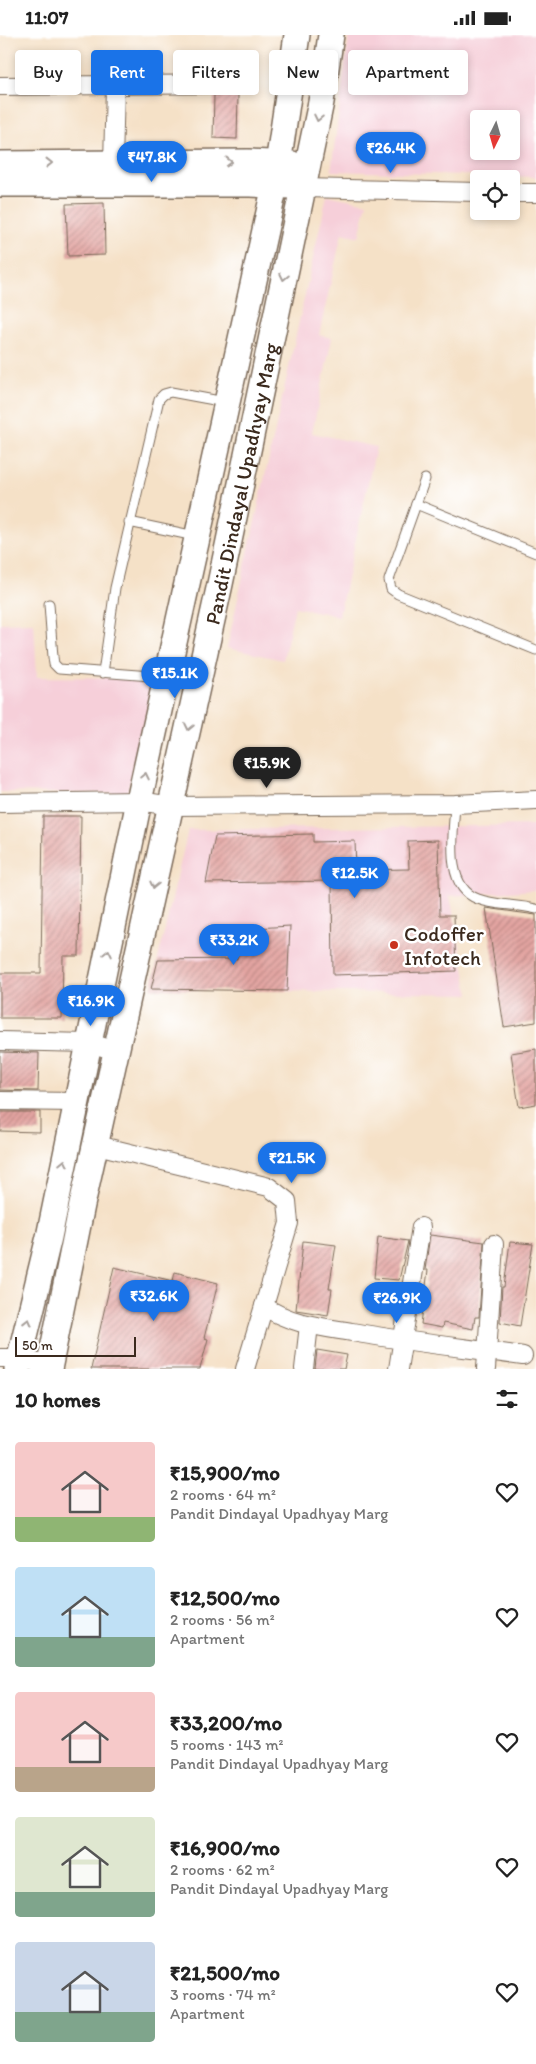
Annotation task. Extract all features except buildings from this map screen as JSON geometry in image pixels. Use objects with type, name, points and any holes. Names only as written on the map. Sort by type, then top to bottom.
[{"type":"street","name":"Pandit Dindayal Upadhyay Marg","points":[[12,1362],[49,1237],[139,801],[228,403],[276,173],[297,35]]},
{"type":"street","name":"Pandit Dindayal Upadhyay Marg","points":[[49,1367],[172,806],[305,178],[321,102],[331,35]]},
{"type":"street","points":[[0,86],[91,86]]},
{"type":"street","points":[[113,163],[115,95]]},
{"type":"street","points":[[0,164],[113,163],[276,173],[305,178],[470,191]]},
{"type":"street","points":[[0,184],[276,173]]},
{"type":"street","points":[[520,193],[536,193]]},
{"type":"street","points":[[0,803],[139,801],[172,806],[456,804],[536,800]]},
{"type":"street","points":[[0,1041],[89,1043],[117,1051]]},
{"type":"street","points":[[0,1101],[77,1102]]},
{"type":"street","points":[[97,1145],[269,1187],[287,1201],[289,1223],[245,1369]]},
{"type":"street","points":[[398,1369],[421,1227]]},
{"type":"street","points":[[486,1369],[494,1244]]},
{"type":"street","points":[[264,1306],[274,1314],[309,1325],[402,1341],[523,1356]]},
{"type":"street","points":[[304,1369],[309,1325]]},
{"type":"street","points":[[12,1362],[49,1367]]},
{"type":"lane","points":[[103,673],[109,622],[129,522],[159,399],[164,394],[171,392],[228,403]]},
{"type":"lane","points":[[425,479],[389,580],[391,589],[398,594],[536,650]]},
{"type":"lane","points":[[416,503],[536,553]]},
{"type":"lane","points":[[129,522],[198,536]]},
{"type":"lane","points":[[49,604],[54,664],[59,669],[167,677]]},
{"type":"lane","points":[[456,804],[453,863],[466,892],[477,899],[496,904],[536,909]]},
{"type":"shaded area","points":[[349,35],[536,35],[536,177],[520,177],[520,170],[470,170],[470,175],[331,171]]},
{"type":"shaded area","points":[[327,195],[367,203],[359,237],[342,233],[319,335],[332,338],[312,433],[376,447],[339,616],[295,607],[283,660],[227,648]]},
{"type":"shaded area","points":[[34,622],[37,677],[156,678],[127,794],[0,792],[0,623]]},
{"type":"shaded area","points":[[536,825],[536,890],[450,896],[469,994],[151,989],[188,830]]},
{"type":"place","name":"Codoffer Infotech","points":[[394,945]]}]
